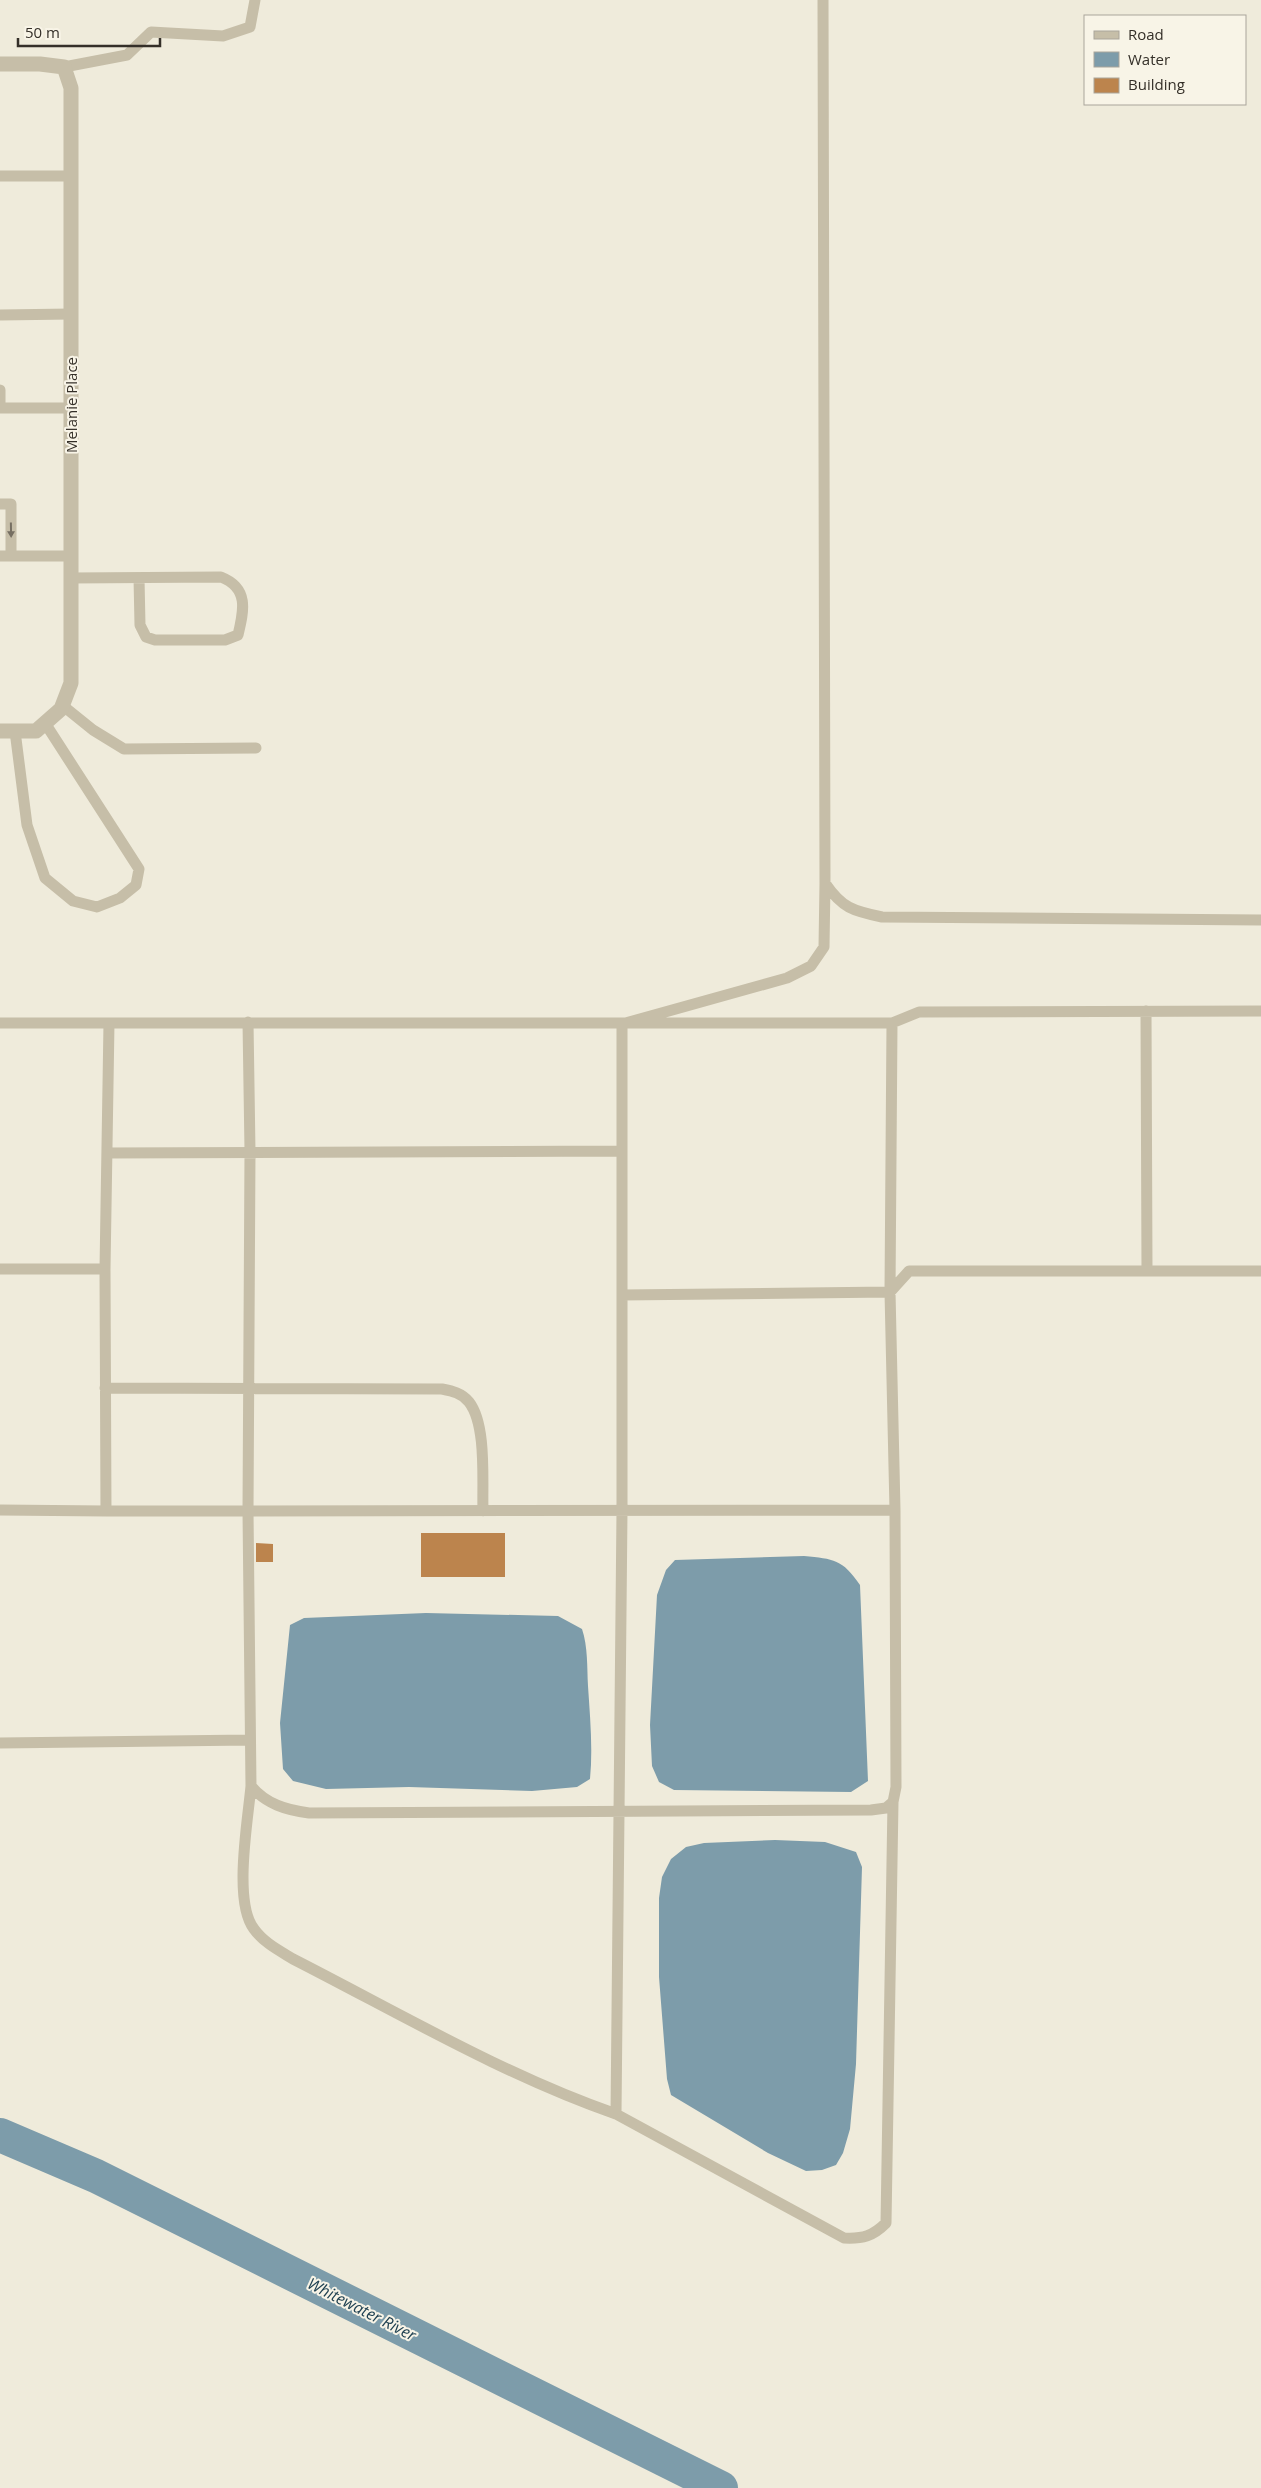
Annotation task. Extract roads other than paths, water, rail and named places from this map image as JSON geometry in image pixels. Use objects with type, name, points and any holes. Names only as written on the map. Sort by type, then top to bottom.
[{"type":"street","points":[[0,64],[64,66]]},
{"type":"street","name":"Melanie Place","points":[[40,727],[62,705],[71,683],[70,88],[64,66]]},
{"type":"street","points":[[7,731],[40,727]]},
{"type":"lane","points":[[64,66],[127,54],[151,32],[223,36],[250,27],[255,0]]},
{"type":"lane","points":[[622,1024],[787,978],[811,966],[824,947],[823,0]]},
{"type":"lane","points":[[0,176],[70,176]]},
{"type":"lane","points":[[0,315],[71,314]]},
{"type":"lane","points":[[0,390],[0,408],[71,408]]},
{"type":"lane","points":[[0,504],[11,504],[6,556],[71,556]]},
{"type":"lane","points":[[71,578],[221,577],[233,582],[241,591],[242,618],[238,635],[225,640],[155,640],[146,637],[140,625],[139,578]]},
{"type":"lane","points":[[62,705],[93,730],[124,749],[256,748]]},
{"type":"lane","points":[[7,731],[27,826],[45,878],[73,901],[97,907],[120,898],[136,885],[139,869],[40,727]]},
{"type":"lane","points":[[825,883],[835,898],[853,911],[882,917],[1261,920]]},
{"type":"lane","points":[[1146,1011],[1147,1271]]},
{"type":"lane","points":[[0,1023],[892,1023],[918,1012],[1261,1011]]},
{"type":"lane","points":[[248,1022],[250,1151],[248,1511],[251,1786],[243,1886],[246,1915],[254,1929],[265,1941],[293,1959],[490,2060],[581,2102],[616,2114],[844,2238],[859,2238],[874,2234],[886,2223],[893,1802],[896,1787],[895,1510],[890,1292],[892,1023]]},
{"type":"lane","points":[[106,1511],[105,1269],[109,1023]]},
{"type":"lane","points":[[616,2114],[622,1510],[622,1024]]},
{"type":"lane","points":[[107,1152],[621,1151]]},
{"type":"lane","points":[[0,1269],[105,1269]]},
{"type":"lane","points":[[622,1295],[890,1292],[909,1271],[1261,1271]]},
{"type":"lane","points":[[105,1388],[442,1389],[459,1393],[468,1401],[477,1414],[480,1438],[482,1511]]},
{"type":"lane","points":[[0,1510],[895,1510]]},
{"type":"lane","points":[[0,1743],[250,1740]]},
{"type":"lane","points":[[251,1786],[258,1794],[287,1810],[309,1813],[871,1810],[886,1808],[893,1802]]},
{"type":"water","points":[[804,1556],[823,1558],[842,1565],[854,1576],[860,1585],[868,1781],[851,1792],[674,1790],[659,1782],[652,1766],[650,1725],[657,1595],[666,1570],[675,1560]]},
{"type":"water","points":[[426,1613],[558,1616],[582,1629],[586,1650],[590,1721],[590,1779],[577,1787],[532,1791],[409,1787],[326,1789],[293,1781],[283,1769],[280,1723],[290,1625],[304,1618]]},
{"type":"water","points":[[775,1840],[825,1842],[856,1852],[862,1867],[856,2064],[850,2129],[843,2153],[836,2165],[822,2170],[806,2171],[768,2153],[671,2095],[667,2079],[659,1977],[659,1898],[662,1877],[671,1859],[686,1847],[704,1843]]},
{"type":"waterway","name":"Whitewater River","points":[[0,2135],[96,2176],[721,2488]]}]
